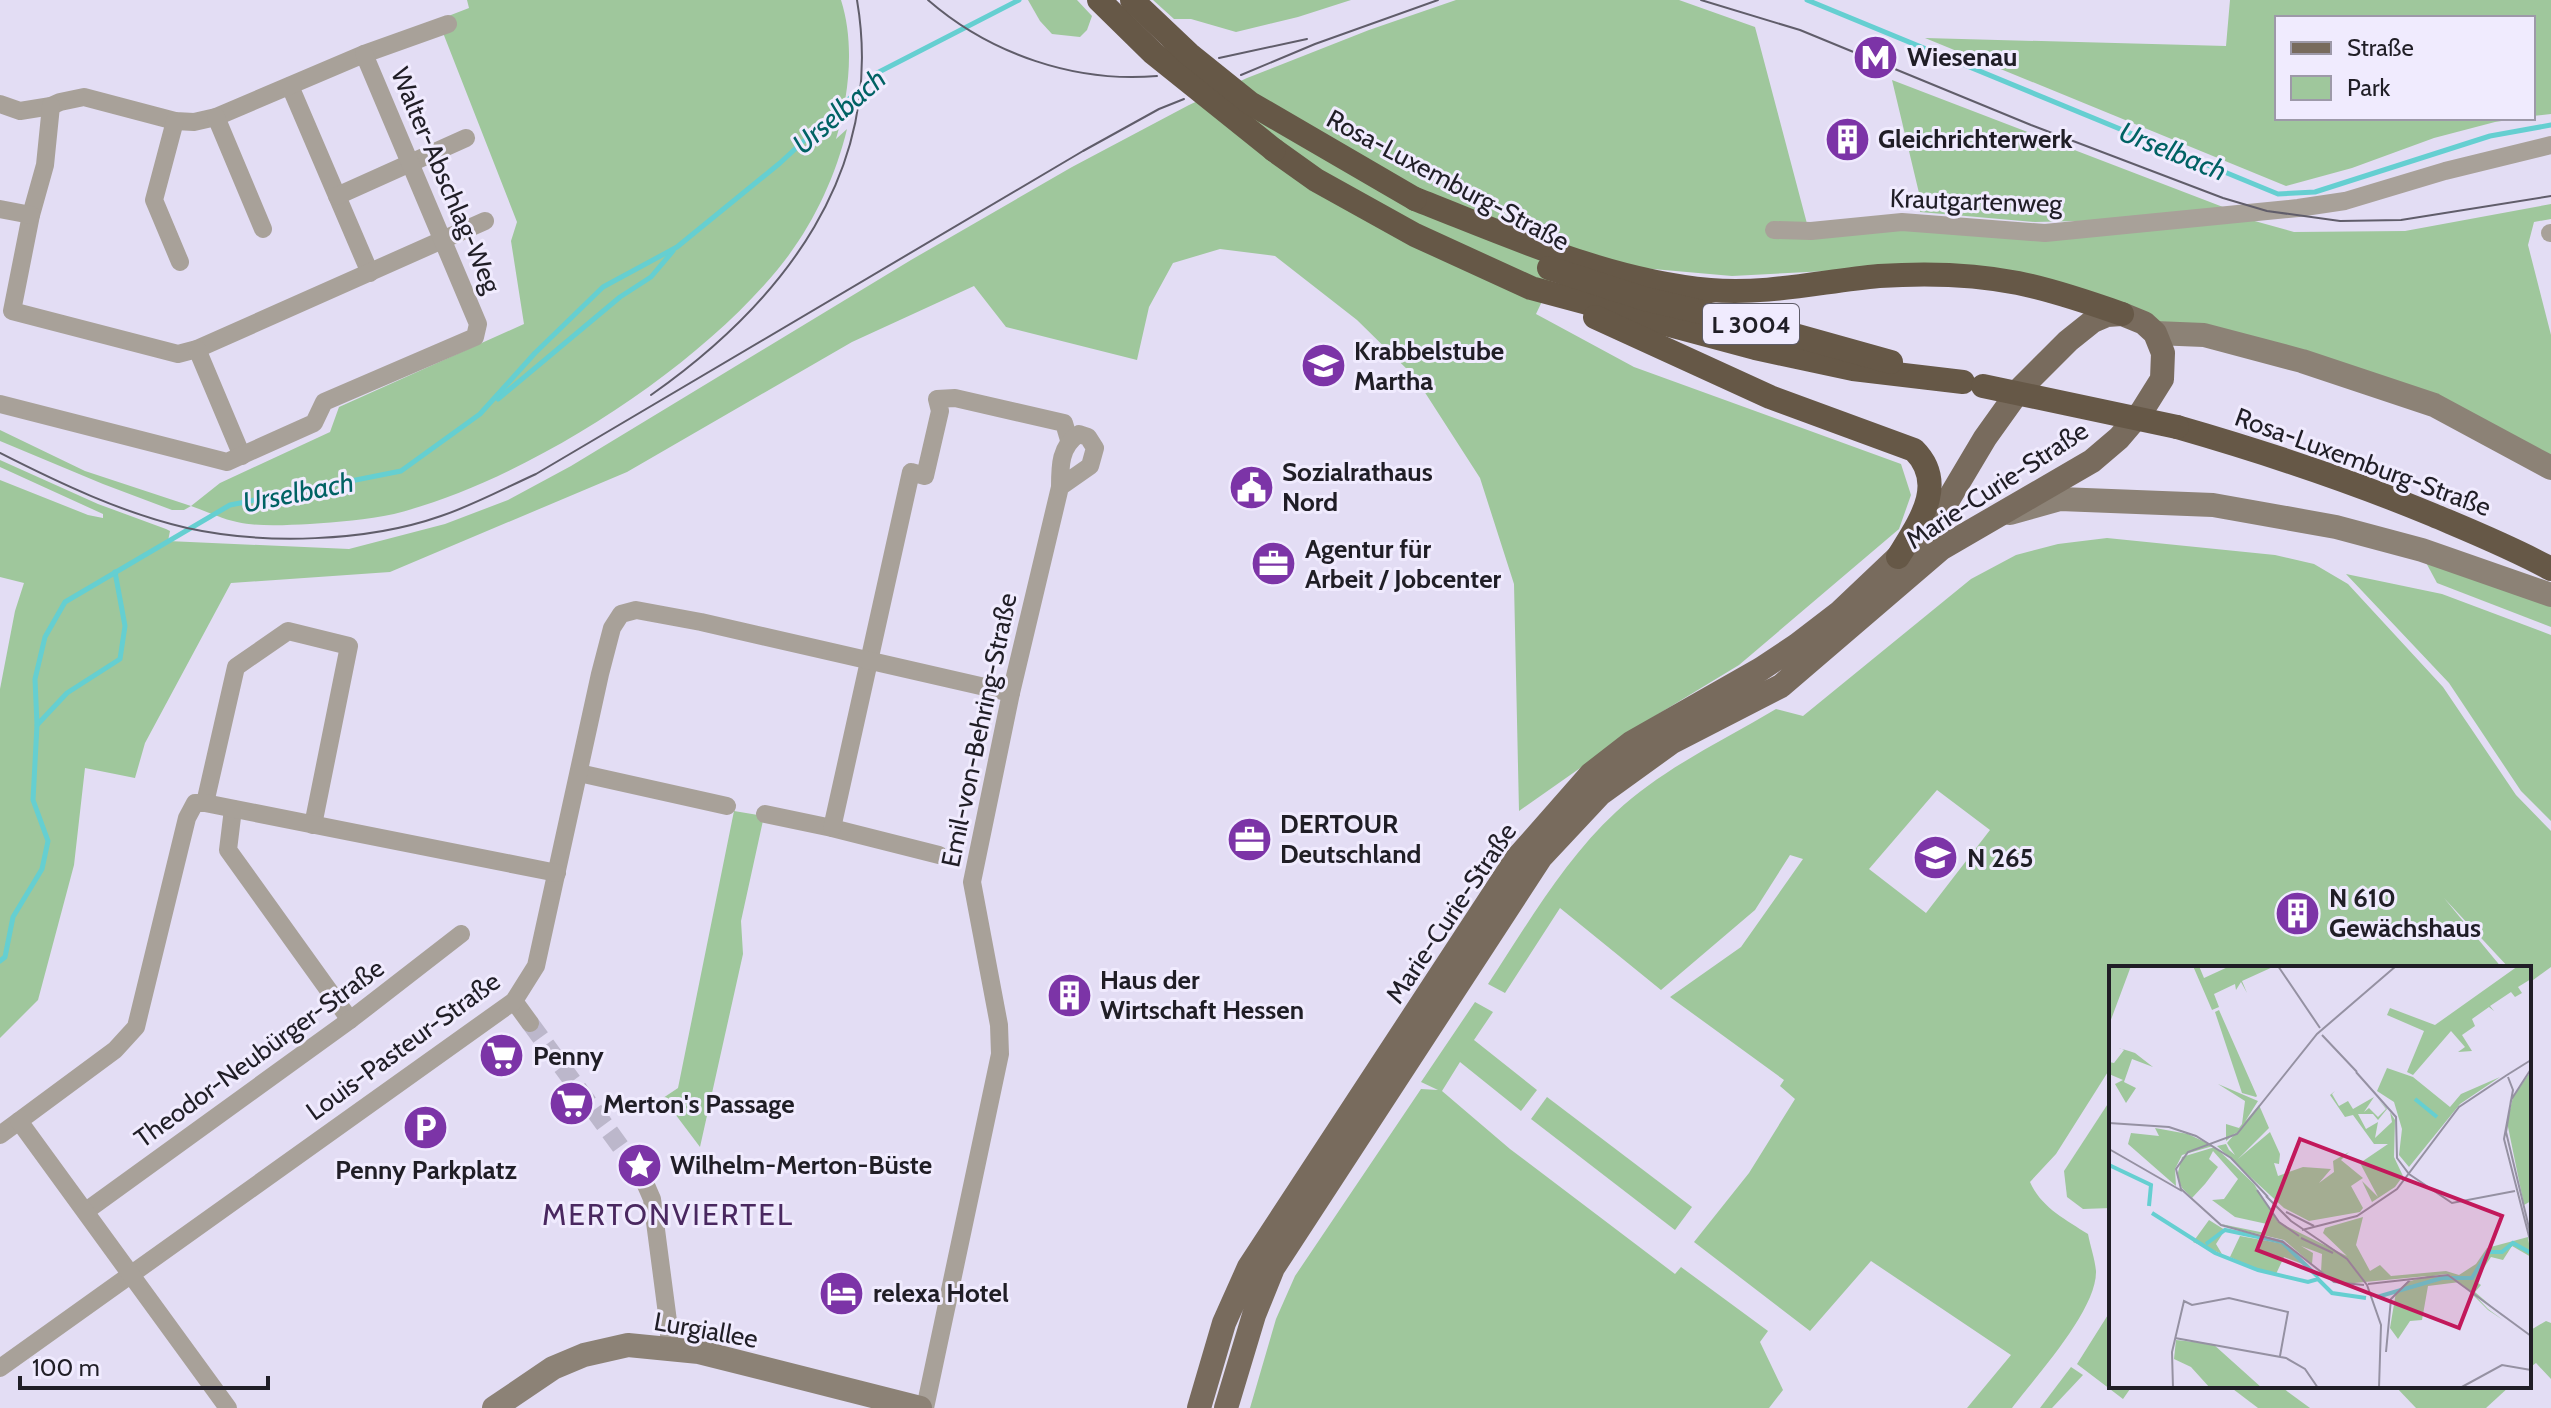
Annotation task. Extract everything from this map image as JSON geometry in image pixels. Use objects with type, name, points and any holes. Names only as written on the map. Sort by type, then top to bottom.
[{"type":"highway","name":"Rosa-Luxemburg-Straße","points":[[1099,0],[1195,89],[1316,180],[1415,235],[1531,288],[1755,348],[1853,369],[1973,384]]},
{"type":"highway","name":"Rosa-Luxemburg-Straße","points":[[1132,0],[1189,54],[1250,103],[1415,199],[1645,299],[1762,326],[1973,384],[2177,427],[2298,463],[2516,549],[2551,569]]},
{"type":"highway","points":[[1543,257],[1711,290],[1784,289],[1879,276],[1948,275],[2018,283],[2122,314]]},
{"type":"highway","points":[[1531,288],[1770,397],[1914,450],[1925,462],[1930,492],[1921,519],[1898,557]]},
{"type":"main road","points":[[2122,314],[2144,323],[2155,333],[2204,335],[2302,361],[2434,405],[2551,468]]},
{"type":"main road","name":"Marie-Curie-Straße","points":[[1197,1406],[1224,1323],[1249,1267],[1517,858],[1591,774],[1611,758],[1631,743],[1797,645],[1840,612],[1898,557],[1917,544],[1938,517],[1985,438],[2020,389],[2048,359],[2093,321],[2107,315],[2122,314]]},
{"type":"main road","name":"Marie-Curie-Straße","points":[[1226,1408],[1254,1315],[1273,1268],[1541,857],[1600,794],[1635,766],[1672,742],[1781,686],[1942,548],[2092,461],[2127,429],[2162,379],[2163,353],[2155,333]]},
{"type":"main road","points":[[1996,517],[2060,499],[2213,505],[2336,527],[2422,550],[2551,595]]},
{"type":"main road","name":"Lurgiallee","points":[[494,1408],[530,1382],[584,1355],[628,1345],[699,1352],[922,1408]]},
{"type":"street","points":[[0,104],[20,111],[84,97],[175,121],[194,122],[216,117],[364,54],[448,24]]},
{"type":"street","name":"Walter-Abschlag-Weg","points":[[0,404],[227,462],[314,423],[324,402],[475,337],[478,324],[364,54]]},
{"type":"street","points":[[290,86],[370,273]]},
{"type":"street","points":[[51,106],[45,165],[9,275],[12,311],[178,354],[197,349],[485,221]]},
{"type":"street","points":[[216,117],[263,229]]},
{"type":"street","points":[[175,121],[154,200],[180,262]]},
{"type":"street","points":[[337,196],[466,138]]},
{"type":"street","name":"Krautgartenweg","points":[[1774,230],[1811,231],[1902,222],[2045,233],[2298,208],[2345,201],[2445,171],[2551,145]]},
{"type":"street","points":[[0,209],[31,215]]},
{"type":"street","points":[[197,349],[242,456]]},
{"type":"street","points":[[832,828],[911,472],[925,476],[940,411],[937,399],[955,398],[1064,423],[1069,440],[1079,434],[1088,437],[1095,448],[1090,466],[1060,487]]},
{"type":"street","name":"Emil-von-Behring-Straße","points":[[922,1408],[1000,1054],[999,1025],[972,882],[1011,693],[1060,487],[1060,460],[1069,440]]},
{"type":"street","name":"Louis-Pasteur-Straße","points":[[0,1368],[514,1001],[536,966],[612,628],[621,614],[636,610],[1011,693]]},
{"type":"street","points":[[205,803],[236,667],[288,631],[349,646],[313,825]]},
{"type":"street","points":[[579,773],[727,806]]},
{"type":"street","points":[[0,1135],[115,1050],[136,1027],[187,818],[195,803],[557,873]]},
{"type":"street","points":[[233,809],[228,850],[350,1020]]},
{"type":"street","name":"Emil-von-Behring-Straße","points":[[765,814],[939,855]]},
{"type":"street","name":"Theodor-Neubürger-Straße","points":[[86,1211],[350,1020],[461,934]]},
{"type":"street","points":[[514,1001],[530,1023]]},
{"type":"street","points":[[19,1121],[228,1408]]},
{"type":"street","points":[[642,1176],[652,1199],[669,1348]]},
{"type":"green space","points":[[467,0],[841,0],[848,34],[849,70],[836,139],[847,129],[820,203],[778,269],[700,347],[653,384],[603,418],[497,476],[394,514],[341,522],[264,525],[231,521],[191,506],[220,483],[330,432],[339,407],[524,324],[511,241],[517,222],[438,20],[469,8]]},
{"type":"green space","points":[[1028,0],[1077,0],[1092,16],[1087,30],[1080,37],[1052,34]]},
{"type":"green space","points":[[1153,0],[1351,0],[1236,32],[1191,19],[1174,19]]},
{"type":"green space","points":[[1456,0],[1679,0],[1755,27],[1810,235],[1884,224],[2009,238],[2251,220],[2294,232],[2405,231],[2551,204],[2551,219],[2534,222],[2528,245],[2551,335],[2551,458],[2435,396],[2155,324],[2070,285],[1827,271],[1732,276],[1619,266],[1566,251],[1536,314],[1634,367],[1901,464],[1911,495],[1899,529],[1739,665],[1650,719],[1519,811],[1514,584],[1480,478],[1415,377],[1357,320],[1275,256],[1220,249],[1173,263],[1149,307],[1137,360],[1006,327],[974,286],[852,342],[627,472],[390,572],[231,583],[145,743],[135,778],[85,768],[74,865],[38,1000],[0,1038],[0,689],[15,611],[24,583],[0,577],[0,480],[88,515],[103,518],[103,514],[0,467],[0,460],[98,504],[166,529],[170,531],[168,541],[349,549],[445,524],[508,500],[571,466],[911,260],[1072,167],[1189,105],[1247,78],[1369,30]]},
{"type":"green space","points":[[2230,0],[2551,0],[2551,114],[2535,116],[2535,16],[2275,16],[2275,120],[2508,120],[2434,138],[2352,168],[2286,186],[1925,38],[2226,46]]},
{"type":"green space","points":[[1892,80],[2223,207],[2120,220],[2035,222],[1920,212],[1919,193]]},
{"type":"green space","points":[[0,430],[85,471],[191,506],[184,510],[172,510],[103,484],[0,441]]},
{"type":"green space","points":[[2107,538],[2275,555],[2314,564],[2348,584],[2443,687],[2516,795],[2551,831],[2551,967],[2531,982],[2531,966],[2507,966],[2444,898],[2500,966],[2109,966],[2109,1070],[2056,1154],[2030,1182],[2040,1199],[2088,1234],[2095,1262],[2094,1287],[2076,1323],[2012,1408],[1967,1408],[2011,1355],[1871,1261],[1810,1331],[1694,1242],[1749,1173],[1795,1099],[1780,1086],[1784,1080],[1670,997],[1741,947],[1803,859],[1790,855],[1755,910],[1661,990],[1560,908],[1505,993],[1488,984],[1563,872],[1597,831],[1634,797],[1693,756],[1776,709],[1803,716],[1971,579],[2016,555],[2058,544]],"holes":[[[1937,790],[1990,830],[1926,913],[1869,869]]]},
{"type":"green space","points":[[2423,557],[2551,599],[2551,627],[2437,583]]},
{"type":"green space","points":[[2346,574],[2442,594],[2551,635],[2551,821],[2521,791],[2449,683]]},
{"type":"green space","points":[[734,811],[764,816],[741,921],[743,954],[700,1147],[663,1098],[678,1088]]},
{"type":"green space","points":[[1475,1002],[1493,1012],[1474,1040],[1537,1090],[1521,1111],[1460,1062],[1442,1091],[1510,1149],[1675,1274],[1681,1267],[1768,1331],[1760,1342],[1783,1390],[1769,1408],[1250,1408],[1276,1319],[1295,1276],[1421,1089],[1438,1090],[1421,1082]]},
{"type":"green space","points":[[1547,1097],[1692,1207],[1675,1230],[1531,1119]]},
{"type":"green space","points":[[2109,1102],[2109,1208],[2083,1209],[2067,1197],[2064,1171]]},
{"type":"green space","points":[[2109,1313],[2109,1388],[2130,1389],[2123,1399],[2077,1364]]},
{"type":"green space","points":[[2546,1321],[2551,1323],[2551,1379],[2536,1363],[2531,1367],[2531,1330]]},
{"type":"green space","points":[[2071,1367],[2083,1375],[2052,1408],[2040,1408]]},
{"type":"green space","points":[[2232,1388],[2283,1388],[2310,1408],[2258,1408]]},
{"type":"green space","points":[[2397,1388],[2508,1388],[2486,1408],[2416,1408]]},
{"type":"waterway","name":"Urselbach","points":[[0,961],[5,957],[13,917],[42,869],[48,841],[33,800],[37,725],[35,679],[45,637],[65,602],[230,505],[401,471],[480,414],[535,353],[603,287],[677,247],[780,163],[877,73],[1019,0]]},
{"type":"waterway","name":"Urselbach","points":[[1807,0],[2278,194],[2315,192],[2490,136],[2551,125]]},
{"type":"waterway","name":"Urselbach","points":[[498,399],[620,297],[651,277],[673,251]]},
{"type":"waterway","name":"Urselbach","points":[[37,725],[67,693],[120,659],[125,626],[115,572]]},
{"type":"tunnel","points":[[530,1023],[642,1176]]},
{"type":"tram line","points":[[651,395],[699,358],[743,318],[782,274],[814,227],[839,176],[856,121],[862,62],[857,0]]},
{"type":"tram line","points":[[928,0],[978,36],[1035,61],[1095,75],[1157,76]]},
{"type":"tram line","points":[[1241,75],[1315,44],[1438,0]]},
{"type":"tram line","points":[[1701,0],[1800,30],[2031,125],[2223,198],[2267,211],[2340,221],[2401,220],[2551,196]]},
{"type":"tram line","points":[[1219,58],[1307,39]]},
{"type":"tram line","points":[[0,453],[115,506],[187,528],[282,539],[348,536],[412,525],[465,507],[536,474],[1083,151],[1159,109],[1184,99]]},
{"type":"place","name":"Wiesenau","points":[[1876,57]]},
{"type":"place","name":"Gleichrichterwerk","points":[[1847,139]]},
{"type":"place","name":"Krabbelstube Martha","points":[[1323,366]]},
{"type":"place","name":"Sozialrathaus Nord","points":[[1251,487]]},
{"type":"place","name":"Agentur für Arbeit / Jobcenter","points":[[1274,564]]},
{"type":"place","name":"DERTOUR Deutschland","points":[[1249,839]]},
{"type":"place","name":"N 265","points":[[1936,858]]},
{"type":"place","name":"N 610 Gewächshaus","points":[[2298,913]]},
{"type":"place","name":"Haus der Wirtschaft Hessen","points":[[1069,995]]},
{"type":"place","name":"Penny","points":[[502,1056]]},
{"type":"place","name":"Merton's Passage","points":[[572,1104]]},
{"type":"place","name":"Penny Parkplatz","points":[[426,1127]]},
{"type":"place","name":"Wilhelm-Merton-Büste","points":[[639,1165]]},
{"type":"place","name":"relexa Hotel","points":[[842,1293]]},
{"type":"district","name":"MERTONVIERTEL","points":[[668,1214]]}]
